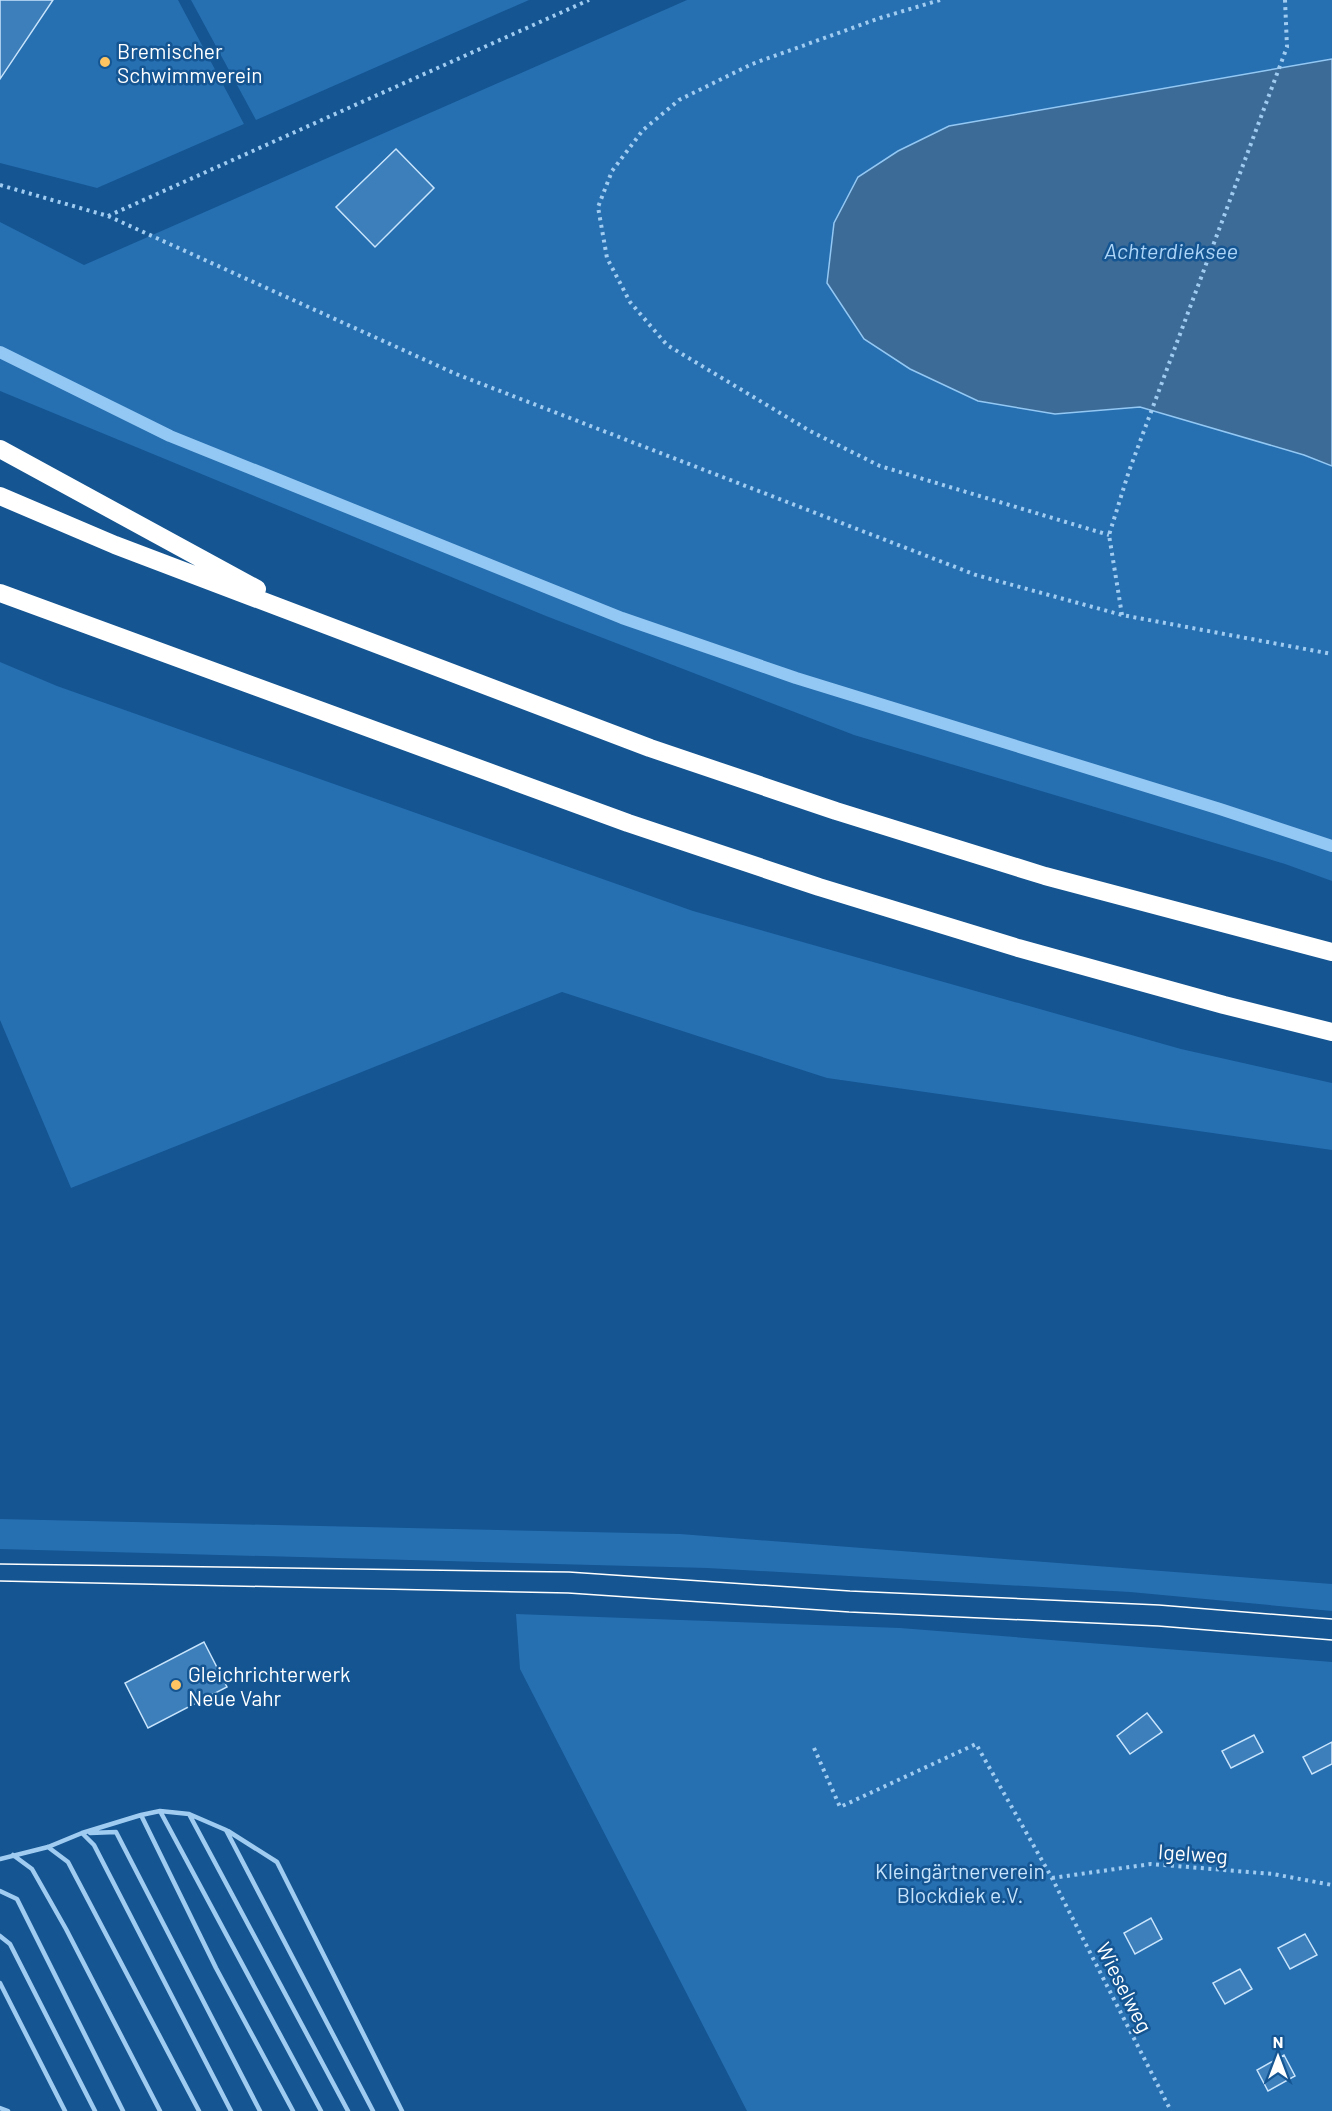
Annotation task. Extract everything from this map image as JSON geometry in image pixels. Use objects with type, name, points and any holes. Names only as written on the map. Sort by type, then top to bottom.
[{"type":"highway","points":[[0,449],[322,624]]},
{"type":"highway","points":[[0,496],[115,544],[650,748],[836,811],[1046,876],[1332,952]]},
{"type":"highway","points":[[0,585],[81,622]]},
{"type":"highway","points":[[0,593],[628,823],[819,887],[1018,948],[1224,1005],[1332,1032]]},
{"type":"lane","points":[[160,1811],[321,2111]]},
{"type":"lane","points":[[0,1859],[48,1847],[82,1833],[160,1811],[189,1814],[226,1830],[277,1862],[402,2111]]},
{"type":"lane","points":[[189,1814],[348,2111]]},
{"type":"lane","points":[[141,1815],[216,1968],[293,2111]]},
{"type":"lane","points":[[226,1830],[373,2111]]},
{"type":"lane","points":[[82,1833],[116,1832],[260,2111]]},
{"type":"lane","points":[[82,1833],[94,1845],[231,2111]]},
{"type":"lane","points":[[48,1847],[68,1862],[199,2111]]},
{"type":"lane","points":[[13,1855],[32,1869],[66,1929],[159,2111]]},
{"type":"lane","points":[[0,1891],[17,1899],[123,2111]]},
{"type":"lane","points":[[0,1936],[10,1944],[95,2111]]},
{"type":"lane","points":[[0,1983],[64,2111]]},
{"type":"lane","points":[[0,2108],[8,2111]]},
{"type":"path","points":[[108,216],[589,0]]},
{"type":"path","points":[[940,0],[880,18],[752,64],[679,100],[644,130],[612,171],[598,207],[607,258],[630,302],[667,345],[810,431],[880,466],[1109,535]]},
{"type":"path","points":[[1122,615],[1109,535],[1129,471],[1287,47],[1285,0]]},
{"type":"path","points":[[0,184],[108,216],[456,374],[976,575],[1122,615],[1332,654]]},
{"type":"path","name":"Wieselweg","points":[[814,1748],[840,1807],[976,1744],[1052,1878],[1171,2111]]},
{"type":"path","name":"Igelweg","points":[[1052,1878],[1151,1864],[1273,1874],[1332,1885]]},
{"type":"green space","name":"Bremischer Schwimmverein","points":[[0,0],[178,0],[244,124],[97,188],[0,163]]},
{"type":"green space","points":[[191,0],[529,0],[256,120]]},
{"type":"green space","points":[[687,0],[1332,0],[1332,881],[1285,864],[854,735],[546,616],[0,391],[0,222],[84,265]]},
{"type":"green space","points":[[0,662],[57,686],[693,911],[1181,1049],[1332,1083],[1332,1150],[827,1078],[562,992],[71,1188],[0,1020]]},
{"type":"green space","points":[[0,1519],[680,1534],[1332,1584],[1332,1611],[1130,1592],[707,1568],[0,1549]]},
{"type":"green space","name":"Kleingärtnerverein Blockdiek e.V.","points":[[516,1614],[900,1628],[1332,1662],[1332,2111],[747,2111],[520,1669]]},
{"type":"water","name":"Achterdieksee","points":[[1332,59],[1332,466],[1304,455],[1140,407],[1055,414],[978,401],[910,369],[864,339],[827,283],[834,223],[858,177],[898,151],[949,126]]},
{"type":"building","points":[[0,0],[53,0],[0,79]]},
{"type":"building","points":[[396,149],[434,188],[375,247],[336,207]]},
{"type":"building","name":"Gleichrichterwerk Neue Vahr","points":[[204,1642],[227,1687],[148,1728],[125,1683]]},
{"type":"building","points":[[1147,1713],[1162,1732],[1130,1754],[1117,1736]]},
{"type":"building","points":[[1254,1735],[1263,1752],[1231,1768],[1222,1751]]},
{"type":"building","points":[[1332,1742],[1332,1764],[1312,1774],[1303,1757]]},
{"type":"building","points":[[1151,1918],[1162,1939],[1135,1954],[1124,1933]]},
{"type":"building","points":[[1305,1934],[1317,1955],[1290,1969],[1278,1948]]},
{"type":"building","points":[[1240,1969],[1252,1989],[1225,2004],[1213,1983]]},
{"type":"building","points":[[1284,2055],[1295,2076],[1268,2091],[1257,2070]]},
{"type":"waterway","points":[[0,352],[170,436],[622,618],[796,678],[1220,809],[1332,846]]},
{"type":"tram line","points":[[0,1564],[569,1572],[850,1591],[1159,1605],[1332,1619]]},
{"type":"tram line","points":[[0,1581],[568,1593],[849,1612],[1158,1626],[1332,1640]]},
{"type":"place","name":"Bremischer Schwimmverein","points":[[105,62]]},
{"type":"place","name":"Gleichrichterwerk Neue Vahr","points":[[176,1685]]}]
